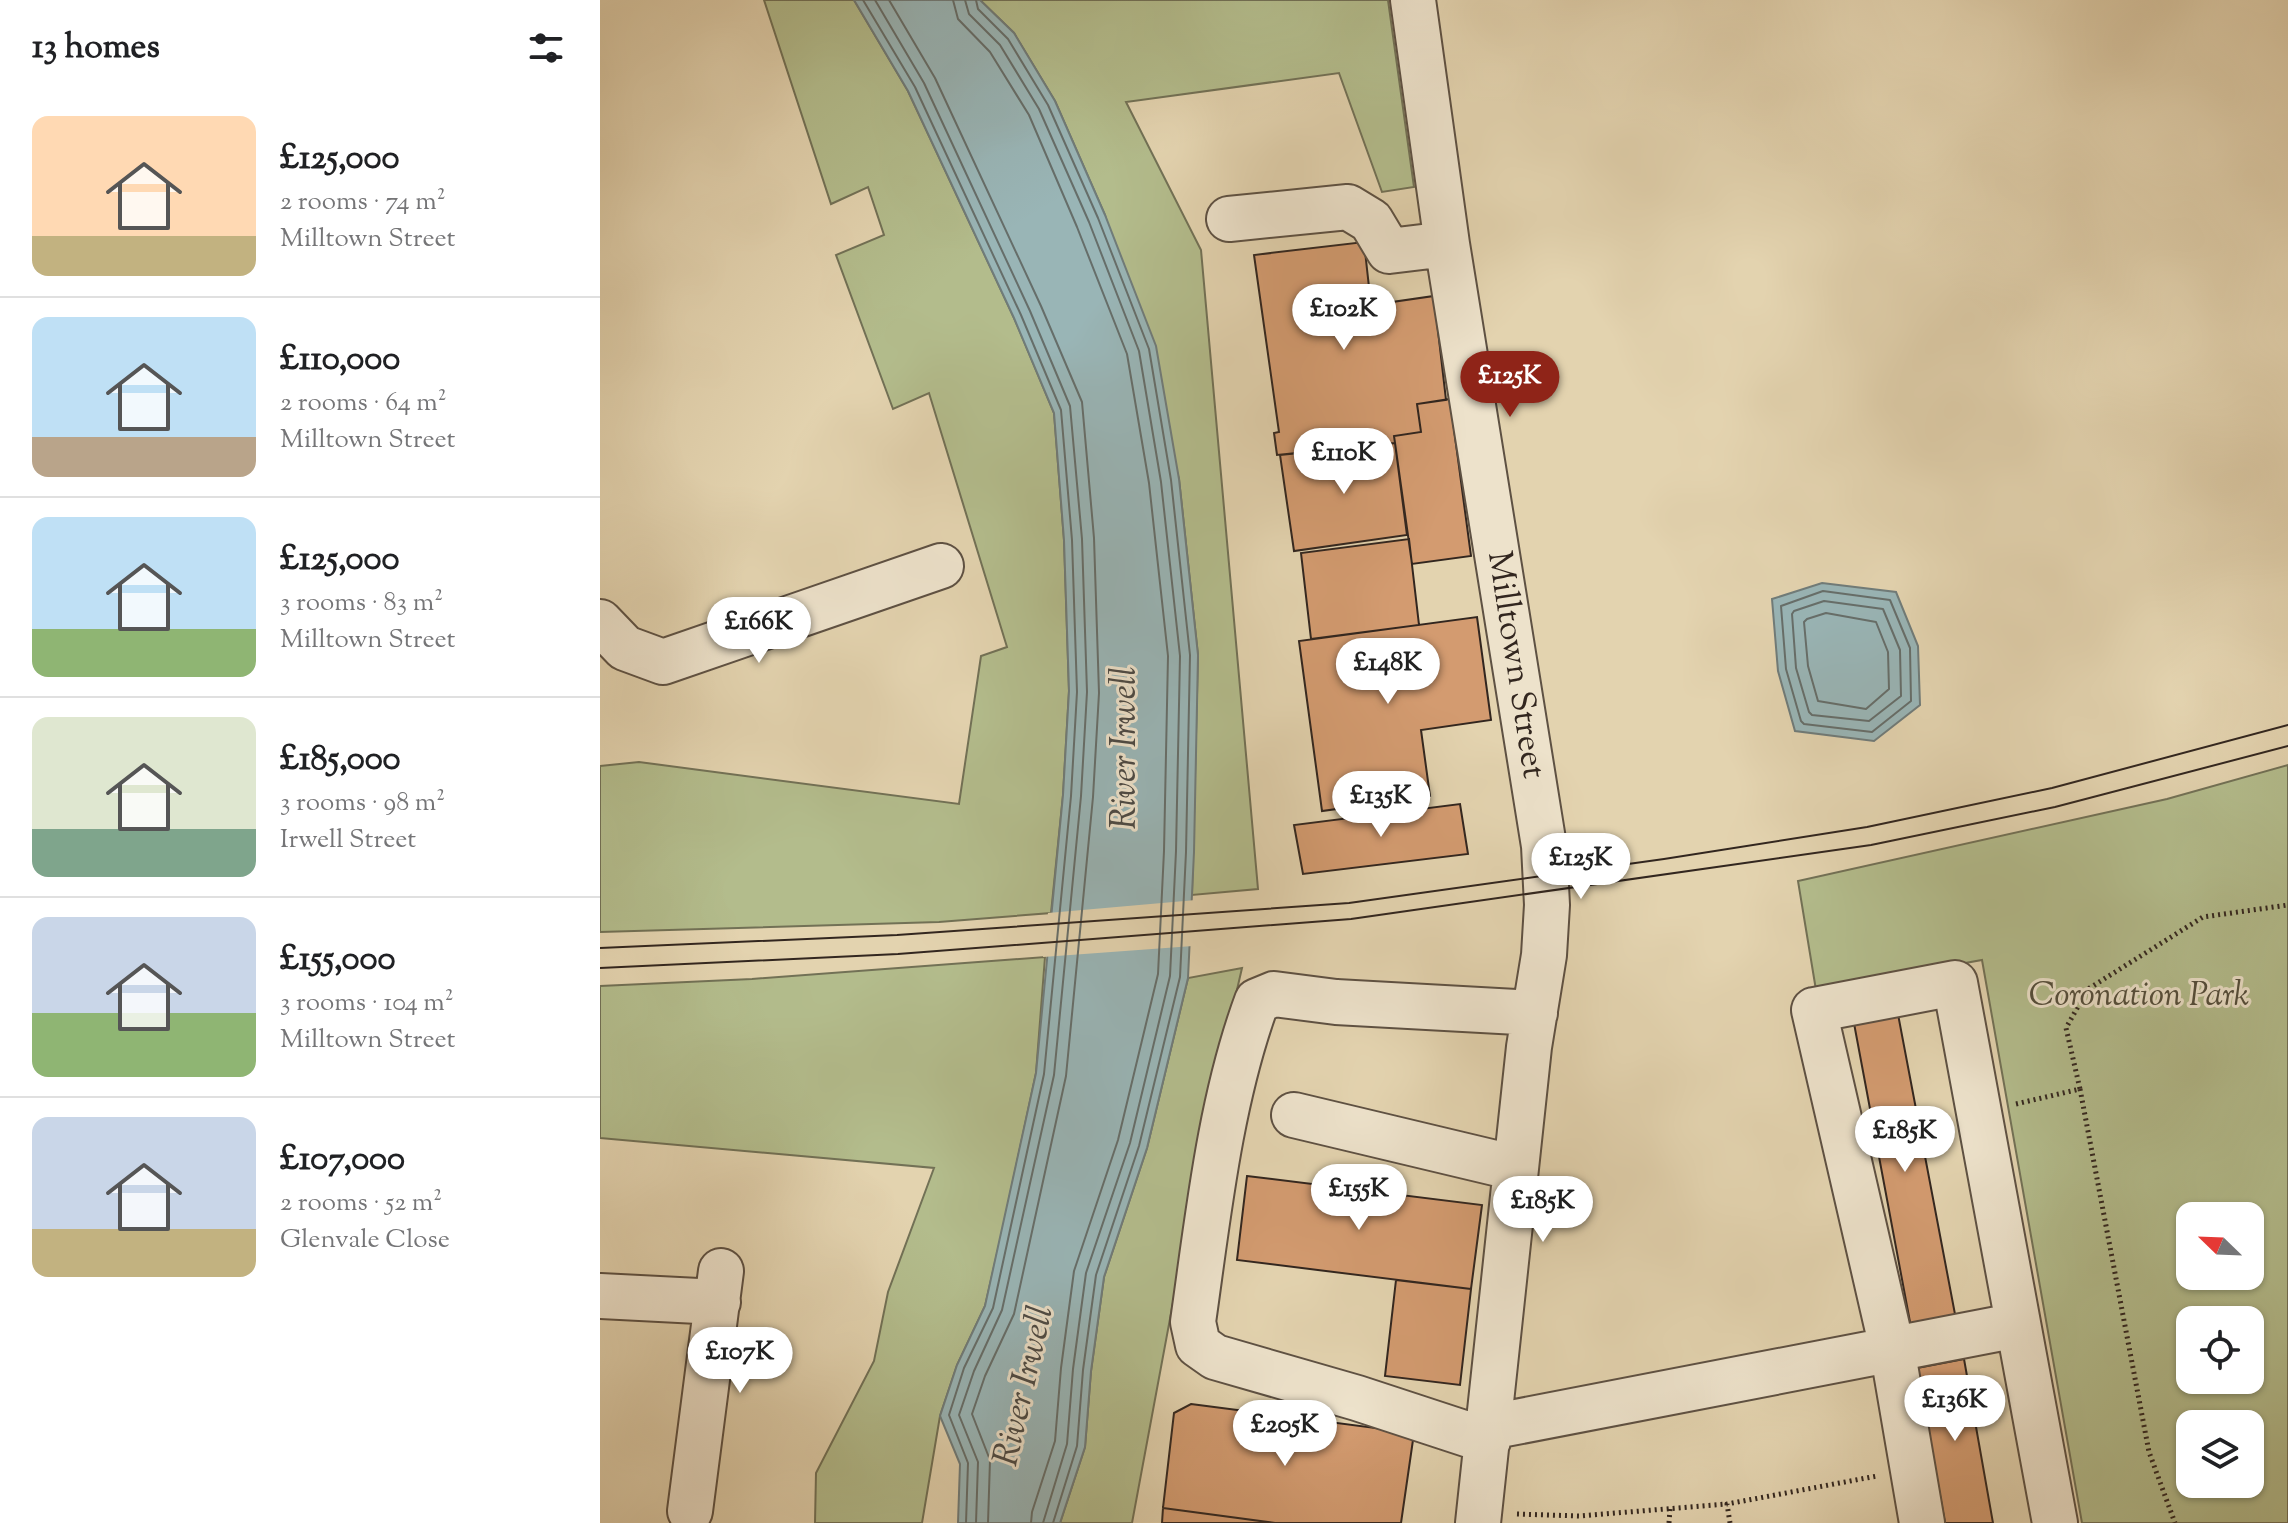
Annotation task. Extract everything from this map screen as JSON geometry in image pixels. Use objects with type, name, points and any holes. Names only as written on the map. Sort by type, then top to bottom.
[{"type":"street","name":"Milltown Street","points":[[1413,0],[1447,244],[1544,846],[1547,905],[1544,955],[1516,1168],[1478,1518]]},
{"type":"street","points":[[1229,219],[1348,207],[1371,221],[1389,251],[1447,244]]},
{"type":"street","points":[[600,622],[625,648],[663,662],[941,566]]},
{"type":"street","points":[[1922,1523],[1892,1348],[1814,1010],[1955,983],[2055,1523]]},
{"type":"street","points":[[1535,1013],[1336,1002],[1274,994],[1257,1001],[1248,1025],[1223,1134],[1193,1322],[1198,1345],[1215,1357],[1489,1434],[1892,1348],[2018,1325]]},
{"type":"street","points":[[1294,1115],[1516,1168]]},
{"type":"street","points":[[600,1296],[719,1286],[681,1454],[690,1511]]},
{"type":"path","points":[[2175,1523],[2149,1452],[2066,1028],[2088,989],[2203,917],[2288,905]]},
{"type":"path","points":[[1979,1112],[2080,1089]]},
{"type":"path","points":[[1478,1518],[1579,1516],[1727,1504],[1912,1469]]},
{"type":"path","points":[[1727,1504],[1730,1523]]},
{"type":"path","points":[[1669,1523],[1670,1509]]},
{"type":"green space","points":[[764,0],[854,0],[908,91],[1014,318],[1054,413],[1064,540],[1069,691],[1063,795],[1051,913],[939,922],[600,932],[600,766],[639,762],[959,804],[981,656],[1007,647],[929,393],[893,409],[836,255],[884,235],[868,187],[831,204]]},
{"type":"green space","points":[[980,0],[1388,0],[1414,187],[1382,192],[1339,73],[1126,102],[1201,250],[1258,889],[1192,895],[1198,655],[1179,479],[1105,215],[1055,101],[1014,33]]},
{"type":"green space","name":"Coronation Park","points":[[2288,765],[2288,1523],[2082,1523],[1982,960],[1816,990],[1798,881],[2167,799]]},
{"type":"green space","points":[[1045,957],[1036,1073],[1002,1232],[985,1306],[957,1365],[940,1416],[922,1523],[815,1523],[816,1473],[874,1361],[888,1292],[934,1168],[600,1138],[600,986],[752,979]]},
{"type":"green space","points":[[1242,968],[1207,1120],[1132,1523],[1060,1523],[1085,1447],[1091,1371],[1104,1277],[1147,1148],[1188,978]]},
{"type":"water","name":"River Irwell","points":[[854,0],[980,0],[1014,33],[1055,101],[1105,215],[1156,346],[1179,479],[1198,655],[1188,978],[1147,1148],[1104,1277],[1091,1371],[1085,1447],[1060,1523],[958,1523],[960,1464],[940,1416],[957,1365],[985,1306],[1036,1073],[1063,795],[1069,691],[1064,540],[1054,413],[1014,318],[908,91]]},
{"type":"water","points":[[1822,583],[1896,592],[1918,646],[1920,705],[1874,741],[1795,731],[1778,671],[1772,599]]},
{"type":"pier","points":[[1196,900],[1193,946],[1043,957],[1048,913]]},
{"type":"building","points":[[1364,242],[1371,305],[1434,296],[1446,400],[1417,404],[1421,432],[1394,436],[1395,443],[1277,455],[1274,433],[1279,432],[1254,255]]},
{"type":"building","points":[[1450,399],[1471,556],[1412,564],[1394,436],[1421,432],[1417,404]]},
{"type":"building","points":[[1395,443],[1407,535],[1294,551],[1280,455]]},
{"type":"building","points":[[1409,539],[1419,625],[1311,639],[1301,553]]},
{"type":"building","points":[[1477,617],[1491,720],[1421,730],[1430,796],[1322,811],[1299,641]]},
{"type":"building","points":[[1460,804],[1468,854],[1303,874],[1294,825]]},
{"type":"building","points":[[1897,1009],[1958,1330],[1913,1338],[1853,1018]]},
{"type":"building","points":[[1247,1176],[1482,1205],[1471,1289],[1237,1260]]},
{"type":"building","points":[[1396,1280],[1471,1289],[1460,1385],[1385,1376]]},
{"type":"building","points":[[1964,1359],[1993,1523],[1945,1523],[1917,1368]]},
{"type":"building","points":[[1191,1404],[1414,1433],[1401,1523],[1275,1523],[1163,1508],[1174,1413]]},
{"type":"building","points":[[1163,1508],[1275,1523],[1162,1523]]},
{"type":"tram line","points":[[600,948],[897,935],[1349,903],[1867,827],[2052,788],[2288,725]]},
{"type":"tram line","points":[[600,968],[898,954],[1351,919],[1871,845],[2055,807],[2288,746]]}]
